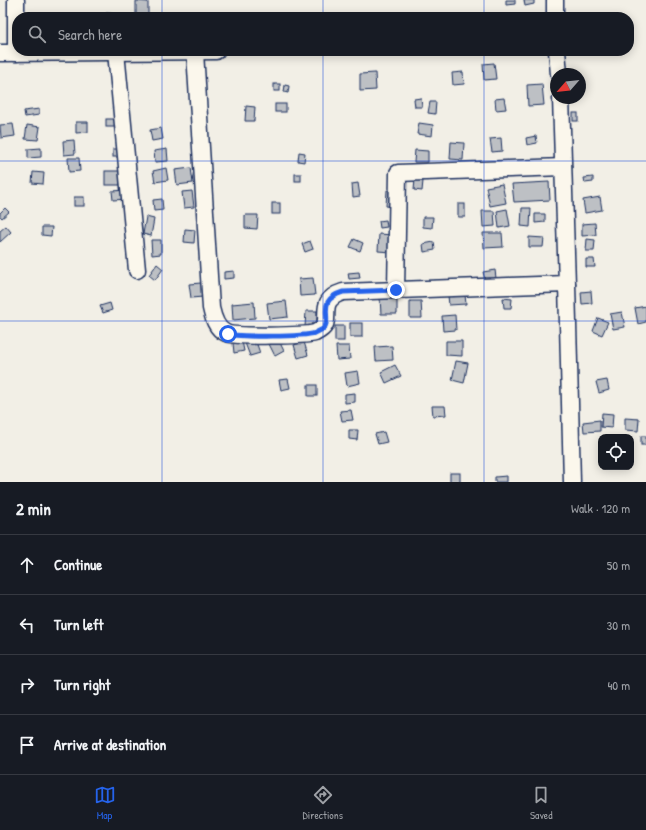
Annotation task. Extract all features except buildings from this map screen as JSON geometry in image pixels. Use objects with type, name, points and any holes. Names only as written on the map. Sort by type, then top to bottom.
[{"type":"street","points":[[16,0],[16,12]]},
{"type":"street","points":[[555,0],[555,12]]},
{"type":"street","points":[[0,53],[12,53]]},
{"type":"street","points":[[116,56],[137,270]]},
{"type":"street","points":[[196,56],[211,308],[216,324],[220,329],[228,334],[240,336],[312,334],[325,326],[327,305],[330,299],[343,292],[567,284]]},
{"type":"street","points":[[557,56],[558,68]]},
{"type":"street","points":[[561,104],[572,482]]},
{"type":"street","points":[[396,290],[398,173],[563,167]]},
{"type":"route","points":[[228,334],[240,336],[312,334],[324,328],[326,322],[327,305],[330,299],[335,295],[343,292],[396,290]]}]
